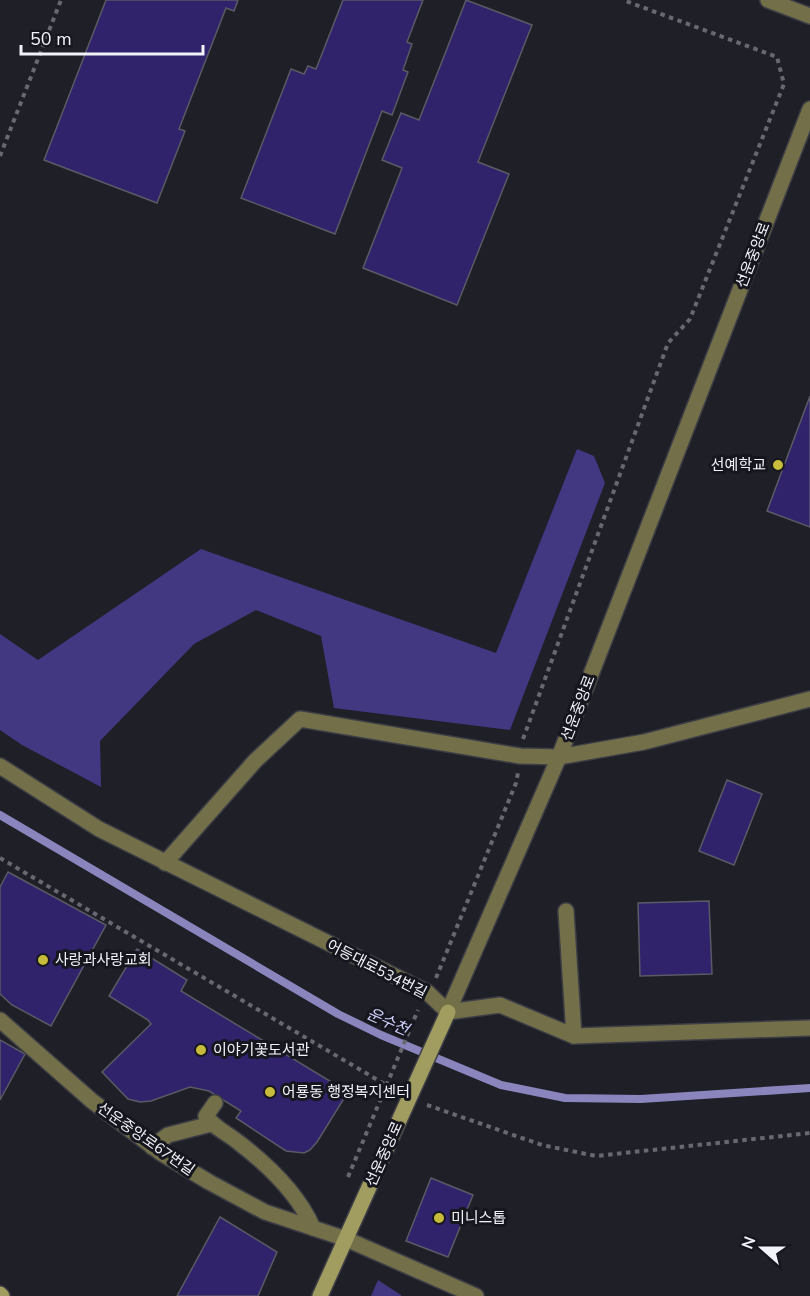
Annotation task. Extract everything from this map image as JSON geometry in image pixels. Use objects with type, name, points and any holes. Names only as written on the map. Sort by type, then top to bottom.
[{"type":"street","points":[[768,0],[810,16]]},
{"type":"street","name":"선운중앙로","points":[[320,1296],[559,757],[810,109]]},
{"type":"street","points":[[165,863],[255,761],[300,719],[520,756],[559,757],[644,742],[810,699]]},
{"type":"street","name":"어등대로534번길","points":[[0,766],[99,829],[425,996],[445,1016]]},
{"type":"street","points":[[566,911],[574,1036]]},
{"type":"street","points":[[445,1016],[500,1005],[574,1036],[810,1029]]},
{"type":"street","name":"선운중앙로67번길","points":[[0,1020],[92,1101],[152,1147],[209,1182],[266,1212],[346,1239],[476,1296]]},
{"type":"street","points":[[215,1103],[206,1116],[211,1124],[237,1141],[275,1173],[307,1214],[313,1228]]},
{"type":"street","points":[[152,1147],[168,1135],[211,1124]]},
{"type":"path","points":[[0,156],[61,0]]},
{"type":"path","points":[[348,1177],[390,1073],[425,996],[434,982],[516,783],[525,731],[668,343],[690,319],[784,84],[777,57],[623,0]]},
{"type":"path","points":[[0,858],[386,1085],[411,1092],[542,1145],[596,1156],[810,1133]]},
{"type":"shaded area","points":[[577,449],[594,456],[605,483],[510,730],[334,708],[321,636],[256,610],[194,644],[100,741],[101,787],[22,745],[0,730],[0,634],[38,660],[201,549],[496,653]]},
{"type":"shaded area","points":[[378,1280],[401,1295],[401,1296],[371,1296]]},
{"type":"building","points":[[106,0],[238,0],[234,11],[226,8],[179,129],[185,131],[157,203],[44,160]]},
{"type":"building","points":[[343,0],[423,0],[407,42],[412,44],[403,70],[408,72],[392,115],[382,111],[335,234],[241,198],[291,69],[304,74],[308,66],[316,69]]},
{"type":"building","points":[[466,0],[532,25],[478,162],[509,174],[457,305],[363,268],[402,168],[382,160],[401,113],[419,120]]},
{"type":"building","points":[[810,396],[810,527],[767,511]]},
{"type":"building","points":[[727,780],[762,794],[734,865],[699,851]]},
{"type":"building","name":"사랑과사랑교회","points":[[8,872],[106,925],[51,1026],[12,1005],[0,994],[0,887]]},
{"type":"building","points":[[709,901],[712,974],[640,976],[638,903]]},
{"type":"building","name":"이야기꽃도서관","points":[[137,949],[187,980],[181,991],[348,1092],[310,1150],[304,1153],[286,1151],[236,1118],[241,1111],[209,1091],[190,1087],[151,1101],[140,1102],[128,1099],[102,1072],[151,1024],[109,996]]},
{"type":"building","points":[[0,1040],[25,1054],[0,1100]]},
{"type":"building","name":"미니스톱","points":[[431,1178],[473,1195],[448,1257],[406,1241]]},
{"type":"building","points":[[220,1217],[277,1252],[258,1296],[177,1296]]},
{"type":"waterway","name":"운수천","points":[[0,815],[338,1014],[381,1035],[501,1085],[565,1098],[641,1099],[810,1088]]},
{"type":"place","name":"선예학교","points":[[778,465]]},
{"type":"place","name":"사랑과사랑교회","points":[[43,960]]},
{"type":"place","name":"이야기꽃도서관","points":[[201,1050]]},
{"type":"place","name":"어룡동 행정복지센터","points":[[270,1092]]},
{"type":"place","name":"미니스톱","points":[[439,1218]]}]
